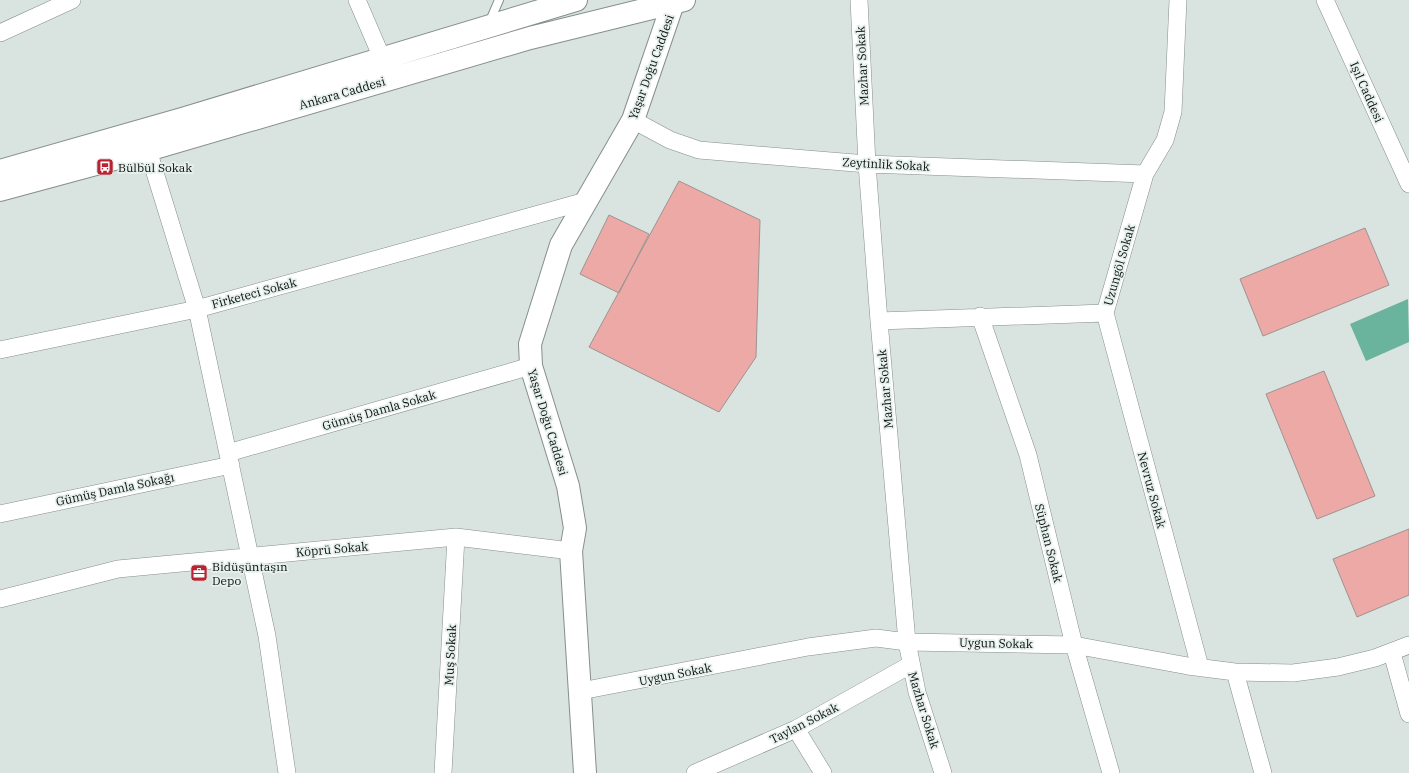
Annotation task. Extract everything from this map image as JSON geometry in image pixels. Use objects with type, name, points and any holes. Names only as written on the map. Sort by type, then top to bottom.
[{"type":"main road","name":"Ankara Caddesi","points":[[0,171],[576,0]]},
{"type":"main road","name":"Ankara Caddesi","points":[[0,190],[148,150],[530,38],[677,1]]},
{"type":"main road","name":"Yaşar Doğu Caddesi","points":[[585,773],[571,551],[575,528],[568,486],[531,366],[530,344],[561,245],[633,120],[677,1]]},
{"type":"street","points":[[0,33],[72,0]]},
{"type":"street","points":[[357,0],[382,58]]},
{"type":"street","name":"Mazhar Sokak","points":[[859,0],[867,164],[907,642],[910,665],[943,773]]},
{"type":"street","name":"Uzungöl Sokak","points":[[879,321],[980,316],[1105,313],[1145,174],[1165,140],[1173,112],[1178,0]]},
{"type":"street","name":"Işıl Caddesi","points":[[1325,0],[1409,184]]},
{"type":"street","name":"Zeytinlik Sokak","points":[[633,120],[670,140],[699,150],[867,164],[1145,174]]},
{"type":"street","points":[[0,350],[197,309],[148,150]]},
{"type":"street","name":"Firketeci Sokak","points":[[287,773],[267,636],[197,309],[586,201]]},
{"type":"street","name":"Nevruz Sokak","points":[[1105,313],[1200,667]]},
{"type":"street","name":"Süphan Sokak","points":[[980,316],[1028,455],[1074,645],[1111,773]]},
{"type":"street","name":"Gümüş Damla Sokak","points":[[229,459],[531,366]]},
{"type":"street","name":"Gümüş Damla Sokağı","points":[[0,514],[229,459]]},
{"type":"street","name":"Köprü Sokak","points":[[0,599],[118,569],[456,537],[571,551]]},
{"type":"street","name":"Muş Sokak","points":[[444,773],[456,537]]},
{"type":"street","name":"Uygun Sokak","points":[[581,691],[833,643],[876,638],[907,642],[1074,645],[1188,666],[1235,672],[1300,672],[1338,668],[1392,652],[1409,645]]},
{"type":"street","points":[[1392,652],[1409,714]]},
{"type":"street","name":"Taylan Sokak","points":[[699,772],[796,729],[910,665]]},
{"type":"street","points":[[1235,672],[1263,773]]},
{"type":"street","points":[[796,729],[823,773]]},
{"type":"lane","points":[[487,26],[499,0]]},
{"type":"shaded area","points":[[1408,299],[1409,342],[1366,361],[1350,324]]},
{"type":"building","points":[[679,181],[760,220],[756,357],[719,412],[589,347]]},
{"type":"building","points":[[609,215],[649,234],[619,293],[580,274]]},
{"type":"building","points":[[1365,228],[1389,285],[1263,336],[1240,279]]},
{"type":"building","points":[[1324,371],[1375,496],[1317,519],[1266,394]]},
{"type":"building","points":[[1409,529],[1409,595],[1357,617],[1333,559]]},
{"type":"place","name":"Bülbül Sokak","points":[[105,167]]},
{"type":"place","name":"Bidüşüntaşın Depo","points":[[199,573]]}]
